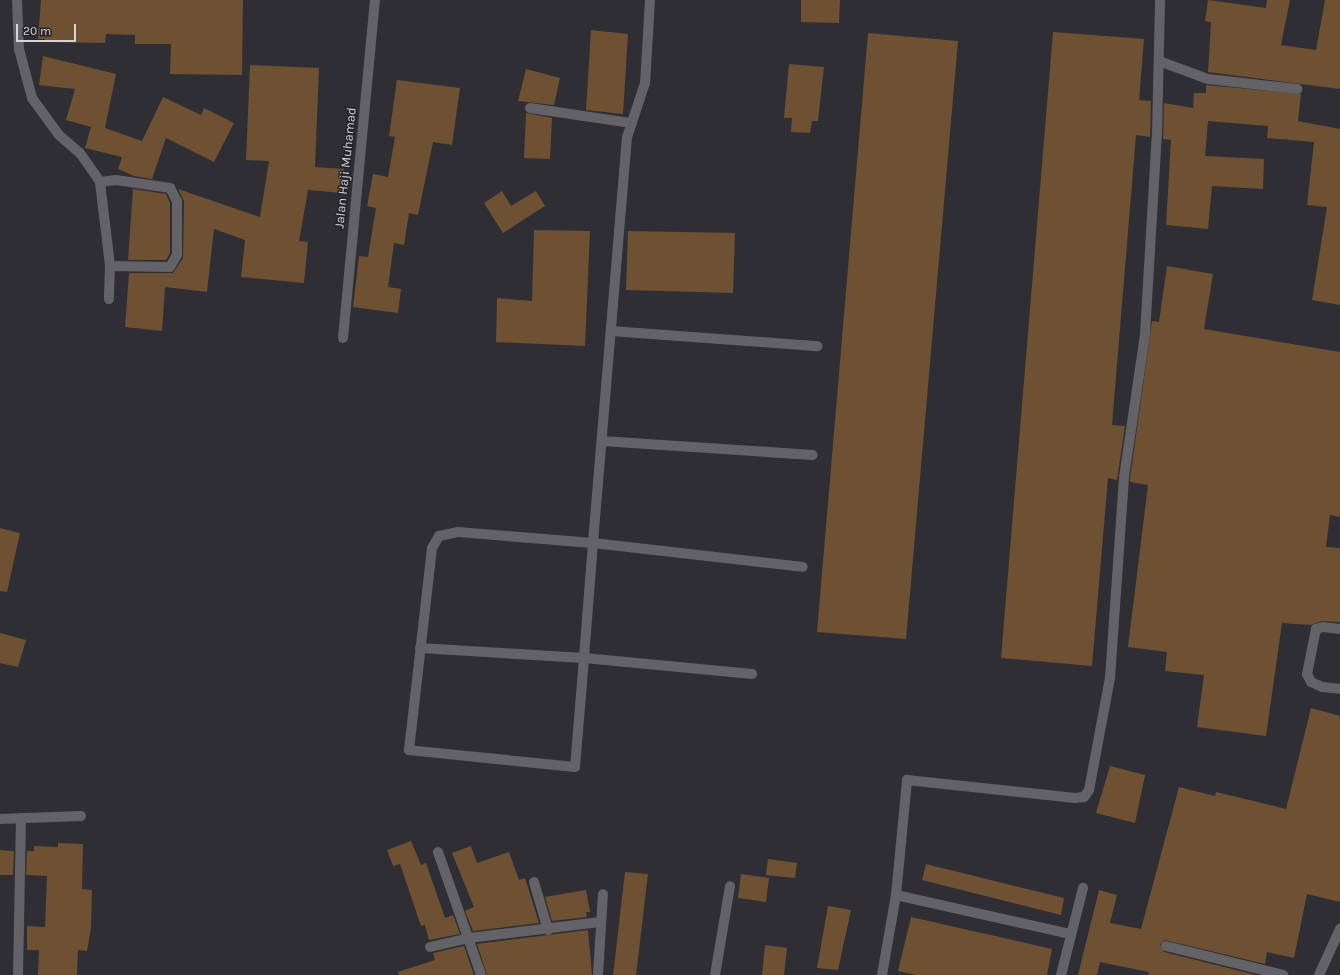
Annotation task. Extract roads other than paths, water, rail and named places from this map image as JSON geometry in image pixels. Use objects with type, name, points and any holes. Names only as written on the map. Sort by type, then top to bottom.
[{"type":"street","points":[[17,0],[19,48],[32,98],[59,135],[80,153],[100,182],[110,266],[109,299]]},
{"type":"street","name":"Jalan Haji Muhamad","points":[[343,338],[375,0]]},
{"type":"street","points":[[650,0],[645,83],[642,99],[630,123],[611,331],[593,543],[575,766],[409,750],[432,548],[439,536],[458,532],[593,543],[803,567]]},
{"type":"street","points":[[882,975],[896,895],[906,784],[909,779],[1075,798],[1084,797],[1089,790],[1110,678],[1124,477],[1145,334],[1159,61],[1160,0]]},
{"type":"street","points":[[1159,61],[1208,79],[1297,89]]},
{"type":"street","points":[[530,108],[630,123]]},
{"type":"street","points":[[100,182],[116,180],[170,188],[177,201],[176,255],[170,267],[110,266]]},
{"type":"street","points":[[611,331],[817,346]]},
{"type":"street","points":[[602,441],[813,455]]},
{"type":"street","points":[[1340,628],[1323,627],[1316,629],[1307,674],[1311,682],[1322,687],[1340,689]]},
{"type":"street","points":[[420,648],[584,658],[752,674]]},
{"type":"street","points":[[0,819],[81,816]]},
{"type":"street","points":[[18,975],[21,818]]},
{"type":"street","points":[[438,852],[481,975]]},
{"type":"street","points":[[534,882],[548,930]]},
{"type":"street","points":[[715,975],[730,886]]},
{"type":"street","points":[[1061,975],[1083,888]]},
{"type":"street","points":[[598,975],[600,922],[603,894]]},
{"type":"street","points":[[896,895],[1071,934]]},
{"type":"street","points":[[430,947],[469,938],[548,930],[600,922]]},
{"type":"street","points":[[1319,975],[1340,929]]},
{"type":"street","points":[[1166,946],[1283,975]]}]
